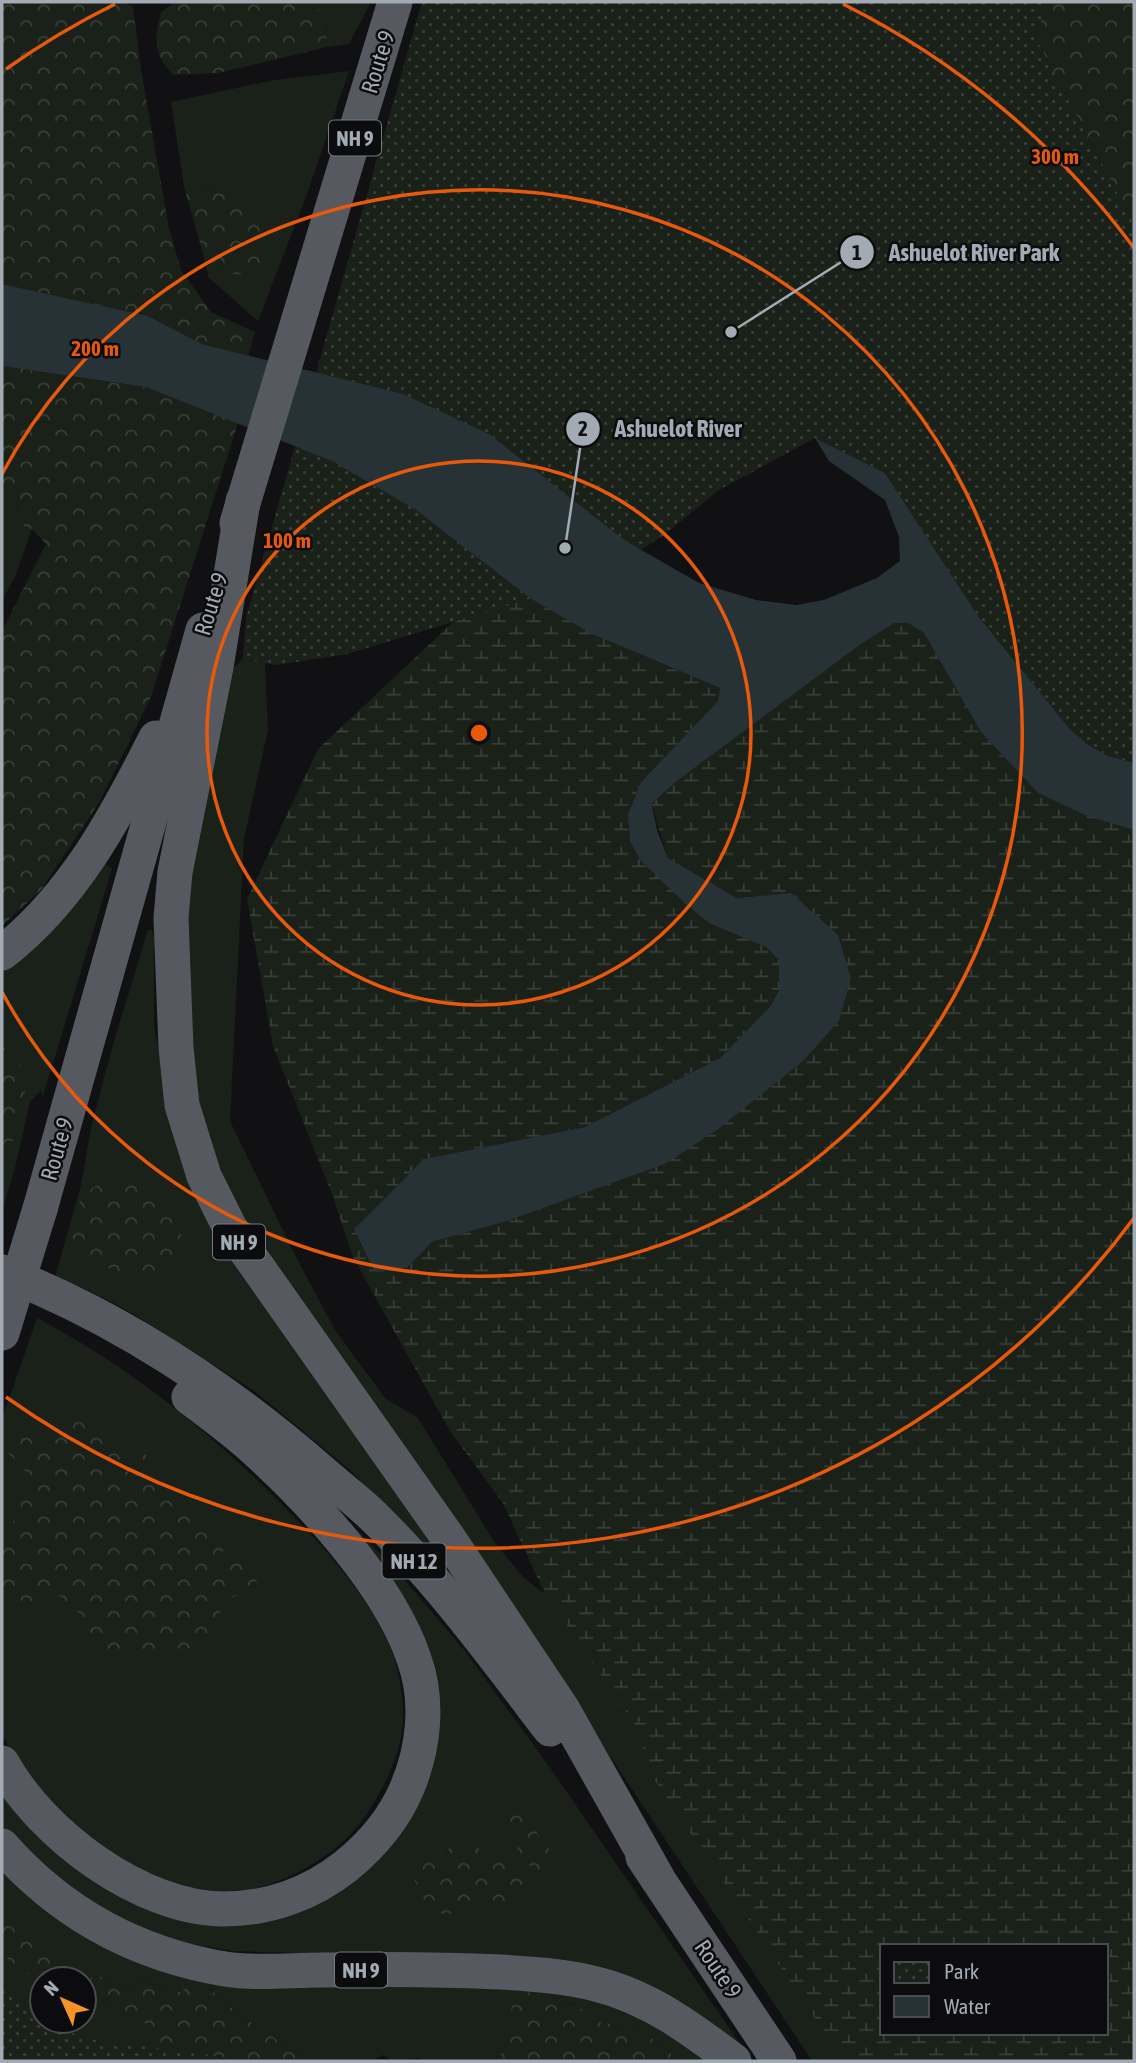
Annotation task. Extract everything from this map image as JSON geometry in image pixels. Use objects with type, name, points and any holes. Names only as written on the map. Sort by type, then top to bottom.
[{"type":"highway","name":"Route 9","points":[[2,1333],[40,1209],[191,669],[395,2]]},
{"type":"highway","name":"NH 9","points":[[243,501],[216,667],[175,872],[171,918],[176,1048],[187,1127],[204,1176],[230,1228],[447,1536],[563,1710],[657,1877]]},
{"type":"highway","points":[[2,953],[19,940],[58,900],[89,858],[121,807],[191,669]]},
{"type":"highway","name":"NH 12","points":[[2,1272],[55,1293],[181,1364],[256,1417],[374,1518],[432,1581],[490,1651],[583,1772],[657,1877]]},
{"type":"highway","points":[[2,1763],[49,1825],[93,1862],[152,1892],[188,1905],[223,1909],[276,1902],[309,1890],[336,1874],[382,1832],[400,1805],[419,1752],[423,1693],[415,1661],[403,1630],[354,1555],[290,1484],[251,1446],[172,1383],[100,1318]]},
{"type":"highway","name":"NH 9","points":[[2,1846],[27,1874],[58,1899],[91,1920],[149,1950],[227,1969],[402,1969],[553,1975],[597,1984],[662,2010],[734,2061]]},
{"type":"highway","name":"Route 9","points":[[657,1877],[779,2061]]},
{"type":"green space","points":[[2,2],[124,2],[133,7],[141,70],[169,228],[181,270],[211,312],[255,332],[248,356],[202,344],[148,316],[2,284]]},
{"type":"green space","points":[[175,2],[312,2],[326,18],[327,47],[218,73],[173,75],[162,60],[156,38],[161,12]]},
{"type":"green space","points":[[312,2],[371,2],[349,44],[327,47],[326,18]]},
{"type":"green space","points":[[422,2],[1049,2],[1034,35],[1134,225],[1134,763],[1108,756],[1087,744],[1069,728],[978,616],[885,473],[815,438],[719,490],[664,535],[609,571],[542,595],[347,654],[277,665],[243,659],[246,618]]},
{"type":"green space","points":[[1049,2],[1134,2],[1134,225],[1034,35]]},
{"type":"green space","points":[[349,71],[307,194],[258,321],[208,277],[206,264],[233,274],[230,191],[184,187],[171,102],[274,80]]},
{"type":"green space","points":[[184,187],[230,191],[248,200],[263,235],[260,277],[233,274],[206,264]]},
{"type":"green space","points":[[2,366],[146,387],[238,423],[151,697],[100,801],[41,890],[2,926],[2,631],[46,544],[32,529],[24,527],[14,496],[2,499]]},
{"type":"green space","points":[[14,495],[18,510],[32,529],[15,577],[2,600],[2,499]]},
{"type":"green space","points":[[501,577],[580,626],[720,688],[719,700],[641,782],[628,814],[709,923],[766,947],[779,960],[779,990],[770,1008],[720,1058],[585,1127],[424,1159],[354,1229],[407,1268],[432,1242],[510,1220],[665,1164],[803,1061],[791,893],[737,898],[668,858],[651,804],[677,781],[861,644],[894,623],[908,623],[924,633],[981,732],[1038,793],[1085,814],[1134,830],[1134,2061],[844,2061],[647,1769],[640,1732],[545,1594],[503,1503],[450,1431],[353,1257],[332,1194],[273,1046],[247,899],[318,749]]},
{"type":"green space","points":[[243,659],[265,663],[268,730],[244,839],[230,1121],[294,1253],[335,1330],[385,1398],[418,1418],[495,1543],[524,1578],[545,1594],[784,1709],[880,2026],[880,2035],[886,2035],[938,2061],[812,2061],[455,1522],[222,1192],[194,1115],[181,904],[226,674]]},
{"type":"green space","points":[[105,864],[112,868],[103,899],[42,1099],[41,1090],[30,1102],[2,1211],[2,962]]},
{"type":"green space","points":[[148,930],[152,930],[154,938],[154,1024],[166,1101],[435,1548],[423,1545],[351,1471],[253,1390],[130,1312],[55,1277],[81,1185],[92,1123],[112,1048]]},
{"type":"green space","points":[[2,1045],[23,1067],[26,1102],[15,1140],[2,1144]]},
{"type":"green space","points":[[129,1179],[154,1196],[178,1222],[184,1247],[151,1282],[123,1280],[111,1269],[80,1257],[71,1236],[81,1196],[103,1181]]},
{"type":"green space","points":[[37,1318],[141,1382],[236,1460],[334,1560],[369,1608],[388,1642],[397,1670],[403,1710],[402,1732],[390,1771],[371,1807],[351,1834],[327,1855],[290,1876],[258,1888],[214,1893],[181,1887],[149,1876],[118,1860],[62,1816],[38,1790],[2,1734],[2,1419]]},
{"type":"green space","points":[[44,1403],[63,1420],[91,1418],[95,1437],[146,1450],[147,1476],[173,1478],[181,1514],[202,1507],[228,1544],[221,1554],[244,1554],[259,1587],[223,1601],[214,1643],[154,1656],[109,1655],[86,1634],[83,1617],[60,1596],[33,1605],[2,1594],[2,1526],[22,1517],[20,1502],[29,1483],[24,1469],[4,1449],[19,1432],[41,1441],[52,1428],[37,1411]]},
{"type":"green space","points":[[357,1530],[396,1570],[465,1651],[551,1769],[745,2051],[653,1999],[332,1954],[233,1951],[178,1942],[147,1932],[101,1909],[57,1880],[16,1843],[2,1826],[2,1776],[25,1809],[224,1915],[374,1848],[427,1714],[349,1540]]},
{"type":"green space","points":[[514,1801],[538,1823],[537,1835],[561,1868],[542,1883],[494,1816]]},
{"type":"green space","points":[[467,1840],[493,1860],[519,1867],[526,1887],[524,1896],[503,1905],[479,1910],[431,1914],[411,1873],[435,1856]]},
{"type":"green space","points":[[2,1864],[128,1955],[540,1984],[606,2001],[659,2026],[706,2061],[680,2061],[639,2028],[591,2021],[579,2006],[515,1990],[507,2043],[497,2061],[427,2061],[419,2058],[392,2061],[383,2055],[371,2061],[315,2061],[289,2050],[265,2030],[243,2018],[200,1980],[186,1979],[184,1992],[172,1992],[142,1976],[133,1991],[98,1976],[98,1965],[28,1965],[28,2019],[2,1999]]},
{"type":"green space","points":[[2,1923],[54,1944],[61,1965],[28,1965],[28,1974],[2,1954]]},
{"type":"green space","points":[[98,1976],[133,1991],[142,1976],[172,1992],[183,1992],[186,1979],[192,1977],[200,1980],[243,2018],[265,2030],[289,2050],[315,2061],[141,2061],[152,2038],[163,2032],[119,2011],[98,1995]]},
{"type":"green space","points":[[2,1990],[28,2006],[28,2035],[76,2035],[81,2038],[253,2061],[2,2061]]},
{"type":"green space","points":[[514,1990],[559,1998],[565,2003],[579,2006],[591,2021],[639,2028],[680,2061],[497,2061],[507,2043]]},
{"type":"green space","points":[[98,1995],[119,2011],[164,2032],[152,2038],[140,2059],[81,2061],[48,2035],[98,2035]]},
{"type":"water","points":[[2,284],[148,316],[202,344],[403,394],[489,434],[624,540],[699,583],[756,600],[796,605],[824,600],[877,578],[900,561],[899,537],[885,500],[829,461],[815,438],[885,473],[978,616],[1069,728],[1087,744],[1108,756],[1134,763],[1134,830],[1085,815],[1038,793],[981,732],[924,633],[908,623],[894,623],[861,644],[677,781],[651,804],[668,858],[737,898],[791,893],[838,935],[851,978],[839,1021],[803,1061],[717,1130],[665,1164],[510,1220],[432,1242],[407,1268],[375,1272],[354,1229],[424,1159],[585,1127],[720,1058],[770,1007],[779,990],[779,960],[766,947],[709,923],[641,861],[630,841],[628,814],[641,782],[718,701],[720,688],[590,633],[530,598],[416,510],[332,461],[146,387],[2,366]]},
{"type":"place","name":"Ashuelot River Park","points":[[731,332]]},
{"type":"place","name":"Ashuelot River","points":[[565,548]]}]
